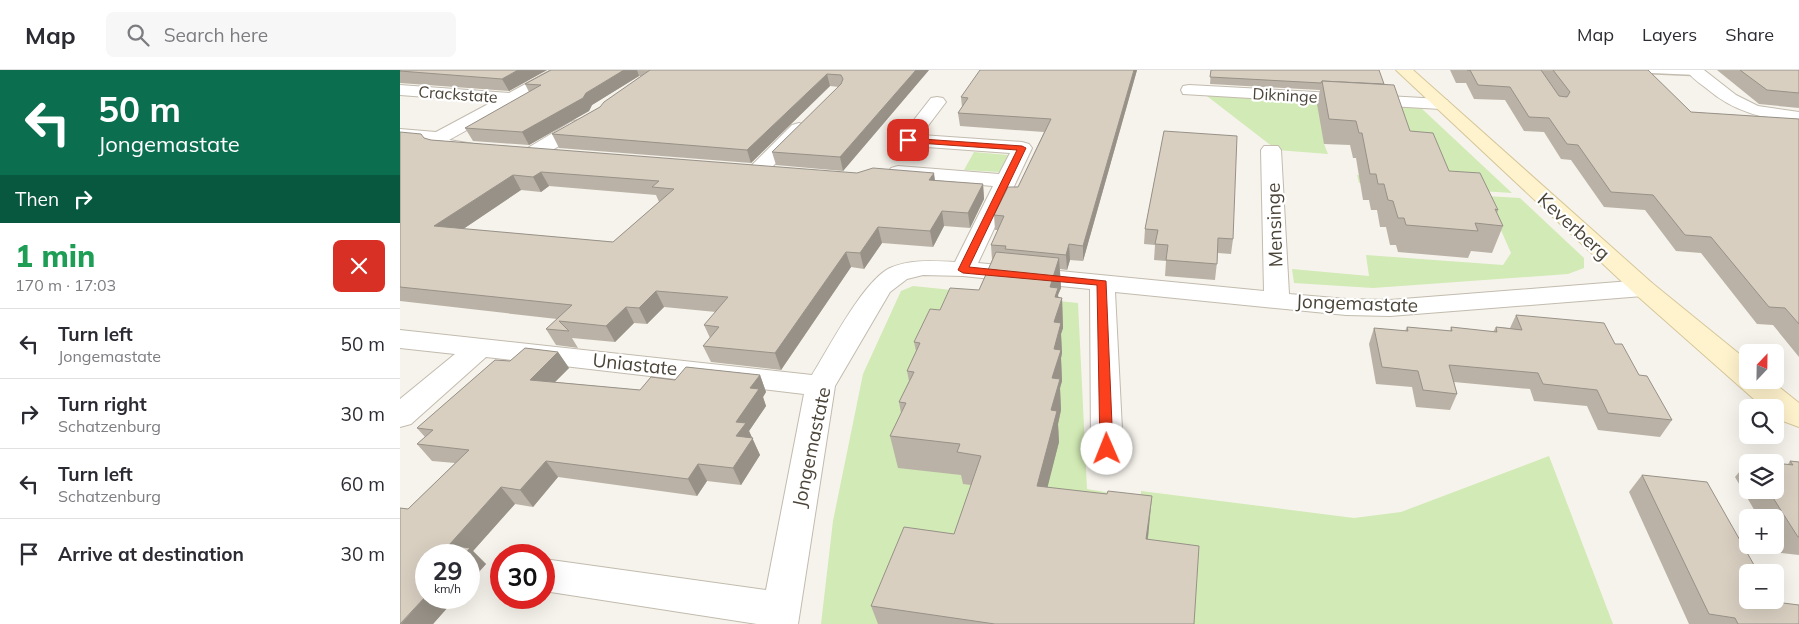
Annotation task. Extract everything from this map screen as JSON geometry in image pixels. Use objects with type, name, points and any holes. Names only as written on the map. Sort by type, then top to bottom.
[{"type":"street","points":[[512,98],[563,70]]},
{"type":"street","name":"Keverberg","points":[[1404,70],[1643,288],[1739,369]]},
{"type":"street","points":[[1695,71],[1728,99],[1744,108],[1775,116],[1799,117]]},
{"type":"street","name":"Crackstate","points":[[400,90],[512,98]]},
{"type":"street","name":"Dikninge","points":[[1189,90],[1441,104]]},
{"type":"street","name":"Crackstate","points":[[439,138],[512,98]]},
{"type":"street","points":[[937,102],[881,173],[1006,180]]},
{"type":"street","points":[[514,152],[599,114],[599,111]]},
{"type":"street","name":"Crackstate","points":[[454,112],[482,114]]},
{"type":"street","points":[[784,174],[746,171],[810,118]]},
{"type":"street","points":[[400,135],[439,138],[440,146],[561,156]]},
{"type":"street","points":[[908,140],[1022,148],[963,270]]},
{"type":"street","name":"Mensinge","points":[[1271,150],[1277,300]]},
{"type":"street","name":"Jongemastate","points":[[555,576],[779,617],[820,386],[880,287],[899,273],[915,270],[963,270],[1346,307],[1390,308],[1643,288]]},
{"type":"street","points":[[1102,283],[1107,449]]},
{"type":"street","name":"Uniastate","points":[[400,339],[820,386]]},
{"type":"street","points":[[400,416],[480,347]]},
{"type":"street","points":[[1762,389],[1786,410],[1799,416]]},
{"type":"lane","points":[[1651,70],[1695,71]]},
{"type":"green space","points":[[1203,93],[1419,106],[1512,193],[1359,183],[1357,175],[1388,177],[1391,120],[1324,144],[1328,154],[1277,150]]},
{"type":"green space","points":[[974,152],[1008,155],[999,172],[964,170]]},
{"type":"green space","points":[[1486,196],[1520,198],[1584,258],[1584,268],[1568,274],[1373,288],[1294,283],[1292,269],[1369,276],[1366,255],[1503,265],[1511,253]]},
{"type":"green space","points":[[913,286],[1078,303],[1087,489],[1141,498],[1141,491],[1354,518],[1401,512],[1549,456],[1613,624],[821,624],[833,521],[863,374],[901,291]]},
{"type":"building","points":[[400,70],[518,70],[502,79]]},
{"type":"building","points":[[551,70],[624,70],[586,93],[583,98],[522,132],[465,128],[541,85],[525,84]]},
{"type":"building","points":[[650,70],[916,70],[840,157],[772,152],[841,84],[843,79],[841,75],[827,74],[747,150],[552,134],[600,107],[604,102]]},
{"type":"building","points":[[980,70],[1134,70],[1083,246],[1069,244],[1066,255],[1005,249],[1006,246],[991,245],[1004,216],[994,215],[1008,187],[1018,187],[1051,119],[958,113],[968,98],[961,97]]},
{"type":"building","points":[[1211,70],[1379,70],[1384,84],[1322,81],[1321,83],[1210,77]]},
{"type":"building","points":[[1470,70],[1541,70],[1559,96],[1567,97],[1570,92],[1553,70],[1648,70],[1691,112],[1799,119],[1799,324],[1785,308],[1769,307],[1711,237],[1685,235],[1653,195],[1611,192],[1578,145],[1567,144],[1549,118],[1529,117],[1510,87],[1478,85]]},
{"type":"building","points":[[1740,70],[1799,70],[1799,93],[1767,90]]},
{"type":"building","points":[[1322,81],[1394,85],[1410,131],[1433,133],[1449,171],[1480,173],[1498,210],[1495,209],[1503,226],[1475,223],[1478,231],[1406,225],[1404,218],[1398,218],[1393,201],[1388,200],[1384,184],[1378,184],[1376,174],[1370,174],[1362,133],[1359,133],[1356,121],[1329,119]]},
{"type":"building","points":[[1164,131],[1237,136],[1233,239],[1218,238],[1217,264],[1166,260],[1168,245],[1155,244],[1158,230],[1145,229]]},
{"type":"building","points":[[400,132],[421,134],[424,138],[431,140],[857,173],[873,168],[934,173],[929,180],[983,184],[968,213],[942,211],[930,231],[878,227],[860,253],[846,252],[775,353],[703,346],[719,327],[704,325],[728,297],[656,291],[639,308],[626,307],[606,326],[559,321],[569,331],[546,329],[572,305],[400,287]],"holes":[[[541,172],[659,181],[652,187],[674,189],[613,242],[434,226],[513,175],[533,177]]]},
{"type":"building","points":[[996,252],[1059,258],[1050,287],[1058,288],[1055,297],[1062,298],[1054,322],[1061,323],[1054,349],[1061,350],[1052,378],[1060,379],[1051,410],[1057,411],[1037,486],[1107,494],[1108,491],[1152,496],[1146,539],[1199,546],[1194,624],[995,624],[871,606],[904,527],[954,534],[981,456],[957,452],[960,444],[890,436],[906,403],[899,402],[914,372],[907,371],[920,343],[914,342],[930,309],[940,310],[950,288],[979,290]]},
{"type":"building","points":[[1516,315],[1604,323],[1615,344],[1622,344],[1639,375],[1647,376],[1672,420],[1608,413],[1597,390],[1543,384],[1538,373],[1449,365],[1457,394],[1423,390],[1418,371],[1382,367],[1374,328],[1408,331],[1407,327],[1452,331],[1451,327],[1497,332],[1496,327],[1522,330]]},
{"type":"building","points":[[525,348],[558,352],[530,380],[640,390],[651,377],[675,380],[686,367],[760,375],[750,388],[759,389],[736,422],[746,423],[736,436],[753,438],[733,468],[698,464],[688,479],[546,461],[520,490],[501,487],[450,544],[415,544],[415,608],[400,624],[400,508],[408,509],[469,450],[417,444],[433,430],[417,428],[495,360],[510,361]]},
{"type":"building","points":[[1790,461],[1799,462],[1799,537],[1784,515],[1784,509],[1780,509],[1774,499],[1784,499],[1784,464],[1793,465]]},
{"type":"building","points":[[1642,475],[1707,482],[1739,538],[1739,554],[1748,554],[1753,564],[1739,564],[1739,609],[1784,609],[1784,603],[1799,605],[1799,624],[1738,624],[1735,618],[1709,614]]},
{"type":"route","points":[[908,140],[1022,148],[963,270],[1102,283],[1107,449]]}]
